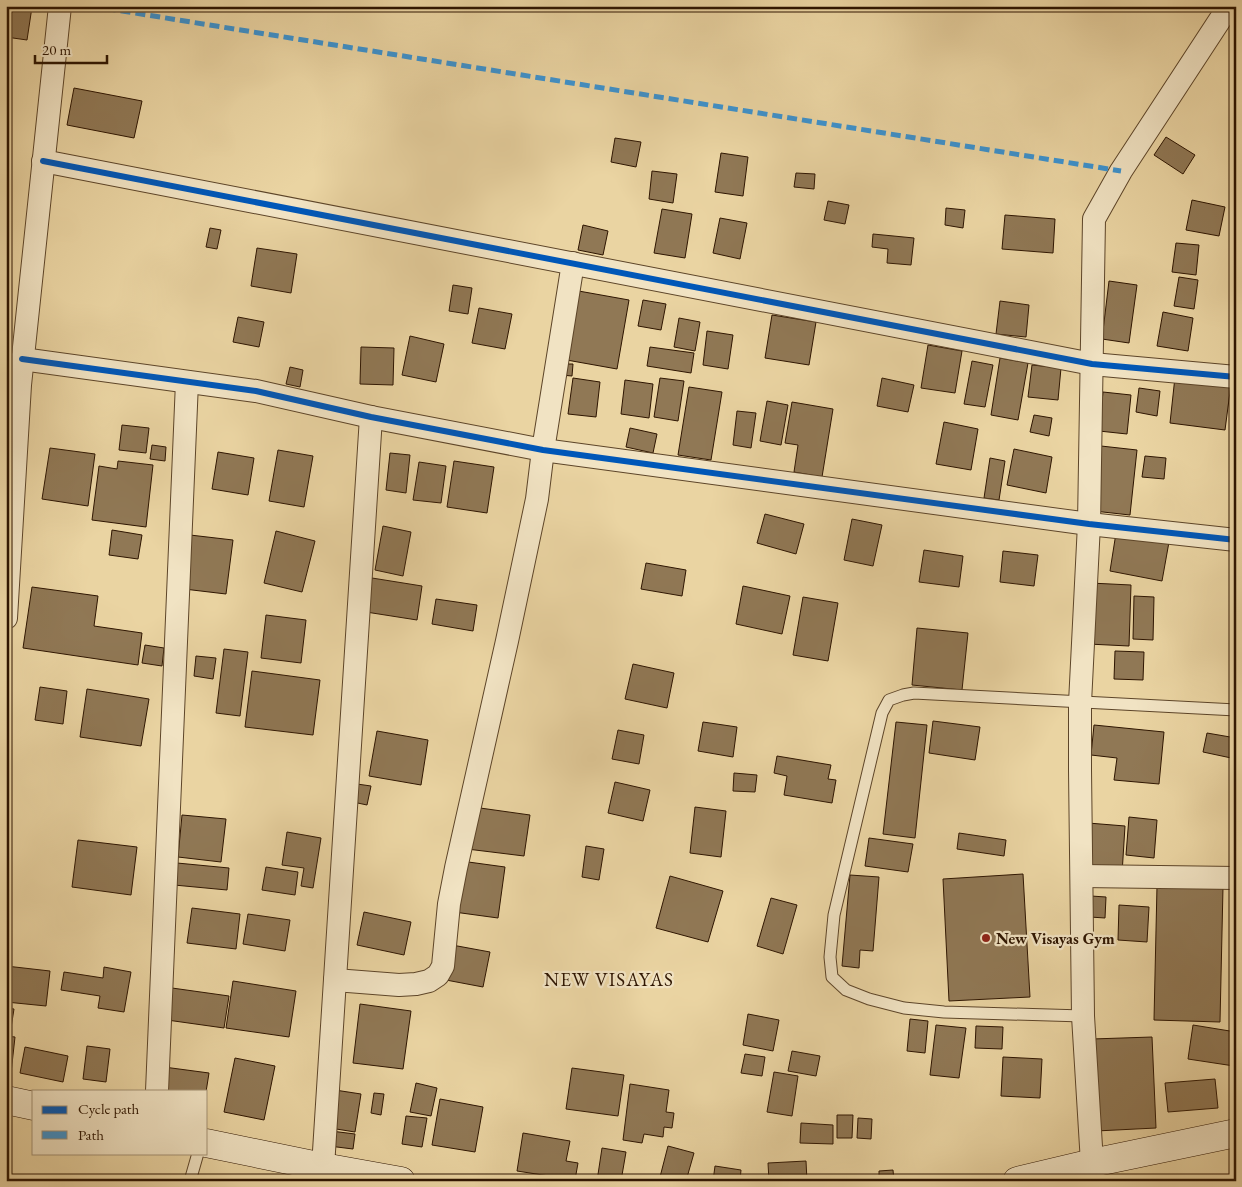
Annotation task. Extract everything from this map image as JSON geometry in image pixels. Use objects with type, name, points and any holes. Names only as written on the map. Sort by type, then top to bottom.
[{"type":"main road","points":[[6,1100],[32,1106]]},
{"type":"main road","points":[[1017,1181],[1092,1163],[1236,1133]]},
{"type":"main road","points":[[208,1143],[401,1181]]},
{"type":"street","points":[[6,618],[22,359],[60,6]]},
{"type":"street","points":[[1092,1163],[1083,1016],[1080,703],[1089,524],[1094,219],[1121,172],[1229,6]]},
{"type":"street","points":[[43,161],[1092,364],[1236,377]]},
{"type":"street","points":[[335,980],[399,985],[416,984],[429,981],[438,975],[443,966],[449,904],[456,868],[509,632],[536,499],[573,263]]},
{"type":"street","points":[[22,359],[256,391],[372,417],[543,450],[1089,524],[1236,540]]},
{"type":"street","points":[[157,1090],[187,382]]},
{"type":"street","points":[[323,1167],[372,417]]},
{"type":"street","points":[[1082,876],[1236,878]]},
{"type":"lane","points":[[1083,1016],[944,1012],[904,1008],[869,999],[846,990],[832,977],[830,957],[834,915],[882,713],[889,700],[903,695],[914,694],[1236,710]]},
{"type":"lane","points":[[190,1181],[198,1154]]},
{"type":"building","points":[[6,6],[32,7],[27,40],[6,37]]},
{"type":"building","points":[[74,88],[142,101],[134,138],[67,125]]},
{"type":"building","points":[[1166,137],[1195,155],[1183,174],[1154,155]]},
{"type":"building","points":[[615,138],[641,142],[636,167],[611,162]]},
{"type":"building","points":[[721,153],[748,157],[743,196],[715,192]]},
{"type":"building","points":[[652,171],[677,174],[673,203],[649,199]]},
{"type":"building","points":[[796,173],[815,174],[814,189],[794,187]]},
{"type":"building","points":[[1192,200],[1225,207],[1219,236],[1186,230]]},
{"type":"building","points":[[828,201],[849,205],[845,224],[824,220]]},
{"type":"building","points":[[946,208],[965,210],[963,228],[945,225]]},
{"type":"building","points":[[662,209],[692,214],[685,258],[654,253]]},
{"type":"building","points":[[1005,215],[1055,219],[1053,253],[1002,249]]},
{"type":"building","points":[[720,218],[747,223],[740,259],[713,253]]},
{"type":"building","points":[[583,225],[608,231],[603,255],[578,250]]},
{"type":"building","points":[[210,228],[221,230],[217,249],[206,247]]},
{"type":"building","points":[[873,234],[914,238],[911,265],[887,263],[888,249],[872,247]]},
{"type":"building","points":[[1176,243],[1199,245],[1196,275],[1172,272]]},
{"type":"building","points":[[257,248],[297,254],[291,293],[251,286]]},
{"type":"building","points":[[1179,277],[1198,280],[1194,309],[1174,306]]},
{"type":"building","points":[[1109,281],[1137,285],[1129,343],[1102,339]]},
{"type":"building","points":[[453,285],[472,288],[468,314],[449,311]]},
{"type":"building","points":[[573,290],[629,300],[617,369],[561,359]]},
{"type":"building","points":[[643,300],[666,304],[661,330],[638,326]]},
{"type":"building","points":[[1000,301],[1029,305],[1026,337],[996,334]]},
{"type":"building","points":[[479,308],[512,314],[505,349],[472,343]]},
{"type":"building","points":[[1163,312],[1193,318],[1188,351],[1157,346]]},
{"type":"building","points":[[772,315],[816,322],[809,365],[765,358]]},
{"type":"building","points":[[238,317],[264,322],[259,347],[233,342]]},
{"type":"building","points":[[679,318],[700,322],[695,351],[674,347]]},
{"type":"building","points":[[707,331],[733,335],[728,369],[703,365]]},
{"type":"building","points":[[410,336],[444,344],[436,382],[402,375]]},
{"type":"building","points":[[928,345],[962,351],[955,393],[921,388]]},
{"type":"building","points":[[361,347],[394,348],[393,385],[360,384]]},
{"type":"building","points":[[650,347],[694,353],[691,373],[647,366]]},
{"type":"building","points":[[1000,358],[1028,363],[1018,420],[991,415]]},
{"type":"building","points":[[972,361],[993,365],[985,407],[964,404]]},
{"type":"building","points":[[562,364],[573,364],[572,376],[561,375]]},
{"type":"building","points":[[1032,365],[1061,368],[1058,400],[1028,397]]},
{"type":"building","points":[[290,367],[303,370],[300,387],[286,384]]},
{"type":"building","points":[[1175,377],[1231,384],[1225,430],[1170,423]]},
{"type":"building","points":[[573,378],[600,382],[596,417],[568,414]]},
{"type":"building","points":[[660,378],[684,381],[678,421],[654,417]]},
{"type":"building","points":[[882,378],[914,385],[908,412],[877,406]]},
{"type":"building","points":[[625,380],[653,384],[649,418],[621,414]]},
{"type":"building","points":[[689,387],[722,392],[711,460],[678,455]]},
{"type":"building","points":[[1139,388],[1160,391],[1157,416],[1136,412]]},
{"type":"building","points":[[1103,392],[1131,395],[1127,434],[1099,431]]},
{"type":"building","points":[[767,401],[788,405],[781,445],[760,441]]},
{"type":"building","points":[[792,402],[833,409],[822,477],[794,472],[798,445],[785,443]]},
{"type":"building","points":[[737,411],[756,413],[751,448],[733,445]]},
{"type":"building","points":[[1034,415],[1052,418],[1049,436],[1030,432]]},
{"type":"building","points":[[944,422],[978,429],[971,470],[936,464]]},
{"type":"building","points":[[122,425],[149,428],[146,453],[119,450]]},
{"type":"building","points":[[630,428],[657,434],[653,453],[626,447]]},
{"type":"building","points":[[152,445],[166,447],[165,461],[150,459]]},
{"type":"building","points":[[1101,446],[1137,450],[1130,515],[1094,511]]},
{"type":"building","points":[[50,448],[95,454],[88,506],[42,499]]},
{"type":"building","points":[[1014,449],[1052,457],[1046,493],[1007,485]]},
{"type":"building","points":[[278,450],[313,456],[304,507],[269,501]]},
{"type":"building","points":[[218,452],[254,458],[248,495],[212,489]]},
{"type":"building","points":[[390,453],[410,455],[406,493],[386,490]]},
{"type":"building","points":[[1145,456],[1166,458],[1164,479],[1142,477]]},
{"type":"building","points":[[990,458],[1005,461],[999,500],[984,498]]},
{"type":"building","points":[[118,461],[153,465],[146,527],[92,520],[99,466],[117,469]]},
{"type":"building","points":[[454,461],[494,467],[487,513],[447,507]]},
{"type":"building","points":[[419,462],[446,466],[441,503],[413,500]]},
{"type":"building","points":[[765,514],[804,524],[796,554],[757,543]]},
{"type":"building","points":[[852,519],[882,525],[873,566],[844,560]]},
{"type":"building","points":[[383,526],[411,532],[403,576],[375,570]]},
{"type":"building","points":[[112,530],[142,535],[138,559],[109,555]]},
{"type":"building","points":[[276,531],[315,541],[302,592],[264,583]]},
{"type":"building","points":[[1116,533],[1169,542],[1162,581],[1110,571]]},
{"type":"building","points":[[190,535],[233,540],[226,594],[184,589]]},
{"type":"building","points":[[924,550],[963,556],[959,587],[919,582]]},
{"type":"building","points":[[1003,551],[1038,555],[1034,586],[1000,582]]},
{"type":"building","points":[[646,563],[686,570],[682,596],[641,589]]},
{"type":"building","points":[[372,578],[422,586],[417,620],[366,612]]},
{"type":"building","points":[[1090,583],[1131,585],[1129,646],[1088,644]]},
{"type":"building","points":[[743,586],[790,596],[782,634],[736,624]]},
{"type":"building","points":[[32,587],[98,596],[94,626],[142,633],[138,665],[23,648]]},
{"type":"building","points":[[1134,596],[1154,597],[1153,640],[1133,639]]},
{"type":"building","points":[[803,597],[838,603],[828,661],[793,655]]},
{"type":"building","points":[[436,599],[477,605],[473,631],[432,624]]},
{"type":"building","points":[[266,615],[306,620],[301,663],[261,658]]},
{"type":"building","points":[[917,628],[968,633],[962,690],[912,685]]},
{"type":"building","points":[[145,645],[164,648],[162,666],[142,663]]},
{"type":"building","points":[[224,649],[248,652],[240,716],[216,713]]},
{"type":"building","points":[[1115,651],[1144,652],[1143,680],[1114,679]]},
{"type":"building","points":[[196,656],[216,658],[213,679],[194,676]]},
{"type":"building","points":[[633,664],[674,673],[667,708],[625,699]]},
{"type":"building","points":[[252,671],[320,680],[313,735],[245,727]]},
{"type":"building","points":[[40,687],[67,691],[63,724],[35,720]]},
{"type":"building","points":[[87,689],[149,699],[141,746],[80,737]]},
{"type":"building","points":[[933,721],[980,727],[975,760],[929,753]]},
{"type":"building","points":[[703,722],[737,727],[733,757],[698,751]]},
{"type":"building","points":[[896,722],[927,725],[915,838],[883,834]]},
{"type":"building","points":[[1094,725],[1164,732],[1159,784],[1114,780],[1117,758],[1091,755]]},
{"type":"building","points":[[618,730],[644,735],[639,764],[612,759]]},
{"type":"building","points":[[377,731],[428,740],[421,785],[369,776]]},
{"type":"building","points":[[1207,733],[1236,738],[1236,759],[1203,752]]},
{"type":"building","points":[[777,756],[831,765],[828,779],[836,780],[832,803],[784,795],[787,776],[774,773]]},
{"type":"building","points":[[734,773],[757,775],[755,792],[733,791]]},
{"type":"building","points":[[615,782],[650,790],[643,821],[608,813]]},
{"type":"building","points":[[357,784],[371,786],[367,805],[353,802]]},
{"type":"building","points":[[473,807],[530,815],[524,856],[467,849]]},
{"type":"building","points":[[695,807],[726,811],[721,857],[690,853]]},
{"type":"building","points":[[182,815],[226,819],[221,862],[178,857]]},
{"type":"building","points":[[1129,817],[1157,820],[1154,858],[1126,855]]},
{"type":"building","points":[[1088,823],[1125,826],[1122,874],[1085,871]]},
{"type":"building","points":[[287,832],[321,838],[313,888],[301,886],[304,868],[282,865]]},
{"type":"building","points":[[959,833],[1006,840],[1004,856],[957,849]]},
{"type":"building","points":[[869,838],[913,844],[908,872],[865,866]]},
{"type":"building","points":[[78,840],[137,847],[131,895],[72,887]]},
{"type":"building","points":[[586,846],[604,849],[599,880],[582,877]]},
{"type":"building","points":[[461,861],[505,867],[498,918],[454,912]]},
{"type":"building","points":[[177,863],[229,868],[227,890],[174,885]]},
{"type":"building","points":[[266,867],[298,872],[295,895],[262,890]]},
{"type":"building","name":"New Visayas Gym","points":[[1023,874],[1030,997],[949,1001],[943,879]]},
{"type":"building","points":[[850,875],[879,877],[873,951],[860,950],[859,968],[842,966]]},
{"type":"building","points":[[670,876],[723,891],[708,942],[656,928]]},
{"type":"building","points":[[1157,886],[1223,887],[1220,1022],[1154,1020]]},
{"type":"building","points":[[1091,896],[1106,897],[1105,918],[1090,917]]},
{"type":"building","points":[[771,898],[797,905],[783,954],[757,946]]},
{"type":"building","points":[[1119,905],[1149,907],[1147,942],[1118,940]]},
{"type":"building","points":[[192,908],[240,914],[236,949],[187,943]]},
{"type":"building","points":[[364,912],[411,922],[404,955],[357,945]]},
{"type":"building","points":[[248,914],[290,920],[285,951],[243,944]]},
{"type":"building","points":[[452,945],[490,952],[483,987],[446,980]]},
{"type":"building","points":[[6,966],[50,971],[46,1006],[6,1002]]},
{"type":"building","points":[[104,967],[131,972],[124,1012],[98,1008],[100,996],[61,990],[64,972],[103,978]]},
{"type":"building","points":[[233,981],[296,991],[289,1037],[226,1028]]},
{"type":"building","points":[[172,988],[229,996],[224,1028],[167,1020]]},
{"type":"building","points":[[360,1004],[411,1011],[403,1069],[353,1063]]},
{"type":"building","points":[[6,1008],[14,1009],[11,1028],[6,1027]]},
{"type":"building","points":[[748,1014],[779,1020],[773,1051],[743,1045]]},
{"type":"building","points":[[910,1019],[928,1021],[925,1053],[907,1051]]},
{"type":"building","points":[[936,1025],[966,1028],[959,1078],[930,1075]]},
{"type":"building","points":[[1193,1025],[1236,1032],[1234,1066],[1188,1059]]},
{"type":"building","points":[[976,1026],[1003,1027],[1002,1049],[975,1048]]},
{"type":"building","points":[[6,1036],[15,1037],[11,1073],[6,1072]]},
{"type":"building","points":[[1152,1037],[1156,1128],[1096,1131],[1092,1039]]},
{"type":"building","points":[[87,1046],[110,1049],[106,1082],[83,1079]]},
{"type":"building","points":[[25,1047],[68,1056],[63,1082],[20,1073]]},
{"type":"building","points":[[792,1051],[820,1056],[816,1076],[788,1071]]},
{"type":"building","points":[[745,1054],[765,1057],[762,1076],[741,1073]]},
{"type":"building","points":[[1003,1057],[1042,1059],[1040,1098],[1001,1096]]},
{"type":"building","points":[[235,1058],[275,1066],[264,1120],[224,1112]]},
{"type":"building","points":[[164,1067],[209,1073],[206,1090],[161,1090]]},
{"type":"building","points":[[572,1068],[624,1075],[618,1116],[566,1109]]},
{"type":"building","points":[[774,1072],[798,1076],[792,1116],[767,1112]]},
{"type":"building","points":[[1215,1079],[1218,1108],[1168,1112],[1165,1083]]},
{"type":"building","points":[[416,1083],[437,1088],[431,1116],[410,1112]]},
{"type":"building","points":[[630,1084],[669,1090],[666,1112],[674,1113],[672,1128],[664,1127],[663,1137],[644,1134],[642,1143],[623,1140]]},
{"type":"building","points":[[335,1090],[361,1094],[355,1132],[330,1128]]},
{"type":"building","points":[[374,1093],[384,1094],[381,1115],[371,1113]]},
{"type":"building","points":[[440,1099],[483,1107],[475,1152],[432,1145]]},
{"type":"building","points":[[837,1115],[853,1115],[852,1138],[837,1138]]},
{"type":"building","points":[[406,1116],[427,1118],[422,1147],[402,1144]]},
{"type":"building","points":[[858,1118],[872,1119],[871,1139],[857,1138]]},
{"type":"building","points":[[801,1123],[833,1125],[833,1144],[800,1143]]},
{"type":"building","points":[[331,1131],[355,1134],[353,1149],[329,1146]]},
{"type":"building","points":[[523,1133],[570,1141],[566,1161],[578,1163],[575,1180],[517,1171]]},
{"type":"building","points":[[668,1146],[694,1153],[686,1181],[676,1181],[660,1177]]},
{"type":"building","points":[[602,1148],[626,1152],[621,1181],[597,1181]]},
{"type":"building","points":[[806,1161],[807,1181],[769,1181],[768,1163]]},
{"type":"building","points":[[715,1166],[741,1170],[740,1181],[713,1181]]},
{"type":"building","points":[[893,1170],[894,1181],[879,1181],[879,1171]]},
{"type":"marked path","points":[[91,6],[1121,171]]},
{"type":"cycle path","points":[[43,161],[1092,364],[1236,377]]},
{"type":"cycle path","points":[[22,359],[256,391],[371,417],[543,450],[1089,524],[1236,540]]},
{"type":"place","name":"New Visayas Gym","points":[[986,938]]},
{"type":"district","name":"NEW VISAYAS","points":[[609,979]]}]
